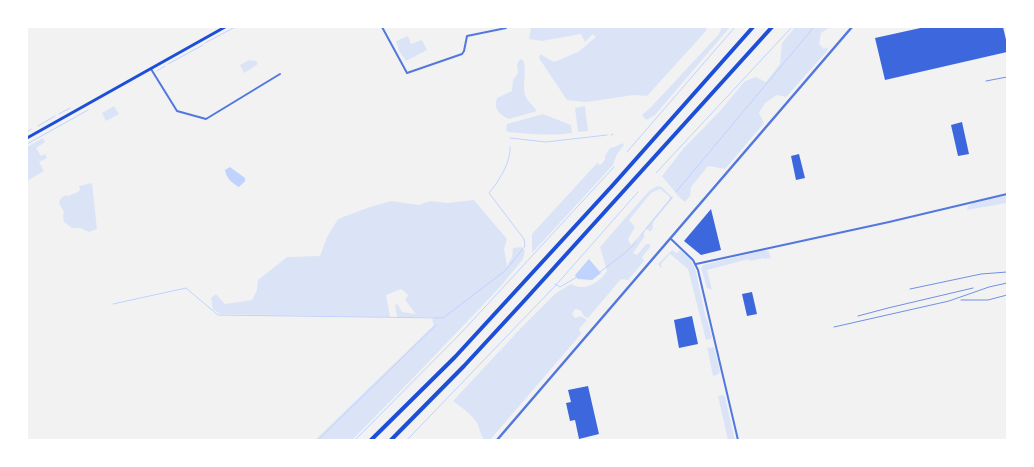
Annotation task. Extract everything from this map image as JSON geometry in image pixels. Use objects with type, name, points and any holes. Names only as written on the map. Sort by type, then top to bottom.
[{"type":"highway","points":[[371,440],[460,352],[612,186],[753,27]]},
{"type":"highway","points":[[391,440],[474,355],[524,301],[772,27]]},
{"type":"main road","points":[[27,138],[225,27]]},
{"type":"street","points":[[382,27],[407,73],[462,54],[467,36],[506,28]]},
{"type":"street","points":[[497,440],[852,27]]},
{"type":"street","points":[[151,69],[177,111],[206,119],[280,74]]},
{"type":"street","points":[[696,264],[889,222],[1007,194]]},
{"type":"street","points":[[671,239],[696,264],[701,279],[738,440]]},
{"type":"shaded area","points":[[707,27],[706,31],[647,96],[634,95],[587,102],[567,100],[539,58],[540,54],[554,62],[578,52],[596,37],[593,34],[585,42],[581,34],[542,41],[529,39],[531,28]]},
{"type":"shaded area","points":[[722,27],[730,27],[655,115],[646,120],[642,115],[719,34]]},
{"type":"shaded area","points":[[795,27],[830,27],[821,33],[819,44],[824,49],[827,47],[827,51],[786,97],[777,95],[765,103],[759,113],[764,123],[725,169],[708,166],[691,187],[690,196],[685,202],[662,176],[684,148],[720,111],[745,81],[756,77],[766,82],[780,64],[782,43]]},
{"type":"shaded area","points":[[408,36],[411,44],[422,40],[427,50],[406,61],[399,51],[396,41]]},
{"type":"shaded area","points":[[522,59],[525,66],[525,95],[537,111],[509,119],[498,111],[496,102],[497,98],[512,91],[513,80],[518,73],[517,65],[519,60]]},
{"type":"shaded area","points":[[249,60],[256,61],[258,64],[244,73],[240,65]]},
{"type":"shaded area","points":[[114,106],[119,114],[106,121],[102,113]]},
{"type":"shaded area","points":[[585,106],[588,131],[578,132],[575,108]]},
{"type":"shaded area","points":[[543,114],[571,125],[572,133],[540,134],[508,132],[506,130],[507,124]]},
{"type":"shaded area","points":[[43,138],[45,142],[36,148],[41,156],[45,154],[47,158],[39,162],[44,171],[27,181],[27,147]]},
{"type":"shaded area","points":[[622,143],[624,145],[617,154],[613,165],[532,253],[532,234],[598,162],[599,165],[602,164],[610,148]]},
{"type":"shaded area","points":[[92,183],[97,229],[89,232],[80,228],[72,228],[64,222],[64,212],[59,203],[61,198],[78,192],[80,189],[79,186]]},
{"type":"shaded area","points":[[657,186],[662,187],[673,198],[653,222],[653,228],[650,232],[646,228],[670,199],[669,196],[660,189],[651,193],[629,220],[635,227],[628,239],[631,245],[643,232],[645,236],[633,253],[637,255],[646,244],[650,244],[650,247],[642,257],[644,261],[628,280],[621,279],[588,318],[584,316],[580,310],[575,309],[572,314],[575,318],[581,316],[587,320],[579,329],[581,334],[490,440],[484,440],[474,419],[453,401],[556,293],[571,284],[579,287],[588,286],[602,277],[607,271],[600,247],[649,191]]},
{"type":"shaded area","points":[[1007,195],[1007,203],[967,210],[968,206],[973,203]]},
{"type":"shaded area","points":[[474,200],[507,239],[504,249],[507,266],[512,257],[513,248],[521,247],[525,251],[523,259],[500,287],[352,440],[315,440],[434,325],[432,320],[434,317],[397,317],[395,304],[398,305],[402,312],[416,314],[405,300],[408,295],[401,289],[386,295],[390,317],[220,314],[213,309],[211,298],[216,294],[225,304],[252,300],[257,290],[258,280],[287,257],[320,256],[327,237],[338,219],[367,208],[391,201],[419,205],[430,201],[448,203]]},
{"type":"shaded area","points":[[672,250],[677,253],[680,250],[690,259],[695,268],[705,315],[712,338],[706,340],[688,269],[670,254],[661,264],[661,268],[658,264]]},
{"type":"shaded area","points":[[765,250],[769,252],[771,258],[749,261],[749,259],[707,270],[712,290],[707,288],[701,268],[703,265]]},
{"type":"shaded area","points":[[707,347],[714,347],[720,372],[717,375],[713,376]]},
{"type":"shaded area","points":[[723,395],[725,397],[735,440],[728,440],[718,396]]},
{"type":"water","points":[[230,167],[245,178],[245,181],[239,187],[228,178],[225,170]]},
{"type":"water","points":[[589,259],[601,273],[592,280],[578,279],[575,276],[576,274]]},
{"type":"building","points":[[925,27],[1003,27],[1007,44],[1007,52],[885,80],[875,38]]},
{"type":"building","points":[[962,122],[969,154],[958,156],[951,125]]},
{"type":"building","points":[[799,154],[805,178],[796,180],[791,156]]},
{"type":"building","points":[[711,209],[721,250],[701,255],[684,241]]},
{"type":"building","points":[[752,292],[757,314],[747,316],[742,294]]},
{"type":"building","points":[[692,316],[698,344],[679,348],[674,320]]},
{"type":"building","points":[[588,386],[599,434],[579,439],[575,420],[570,421],[566,403],[571,402],[568,390]]},
{"type":"waterway","points":[[205,43],[235,27]]},
{"type":"waterway","points":[[627,152],[735,27]]},
{"type":"waterway","points":[[656,173],[792,27]]},
{"type":"waterway","points":[[676,192],[814,27]]},
{"type":"waterway","points":[[168,64],[203,45]]},
{"type":"waterway","points":[[157,71],[165,66]]},
{"type":"waterway","points":[[59,114],[70,108]]},
{"type":"waterway","points":[[27,144],[88,110]]},
{"type":"waterway","points":[[38,126],[55,116]]},
{"type":"waterway","points":[[27,132],[31,129]]},
{"type":"waterway","points":[[510,138],[546,142],[607,135]]},
{"type":"waterway","points":[[113,304],[186,288],[218,315],[443,318],[506,270],[525,246],[524,239],[489,193],[497,183],[509,159],[510,147]]},
{"type":"waterway","points":[[355,440],[461,333],[614,167]]},
{"type":"waterway","points":[[407,440],[556,285],[638,192]]},
{"type":"waterway","points":[[641,235],[672,197]]},
{"type":"waterway","points":[[600,272],[625,253],[636,242]]},
{"type":"waterway","points":[[555,284],[560,287],[577,277]]},
{"type":"waterway","points":[[318,440],[436,325]]},
{"type":"railway","points":[[986,81],[1007,77]]},
{"type":"railway","points":[[910,289],[981,274],[1007,272]]},
{"type":"railway","points":[[834,327],[949,301],[989,287],[1007,283]]},
{"type":"railway","points":[[858,316],[973,288]]},
{"type":"railway","points":[[961,300],[988,300],[1007,295]]}]
